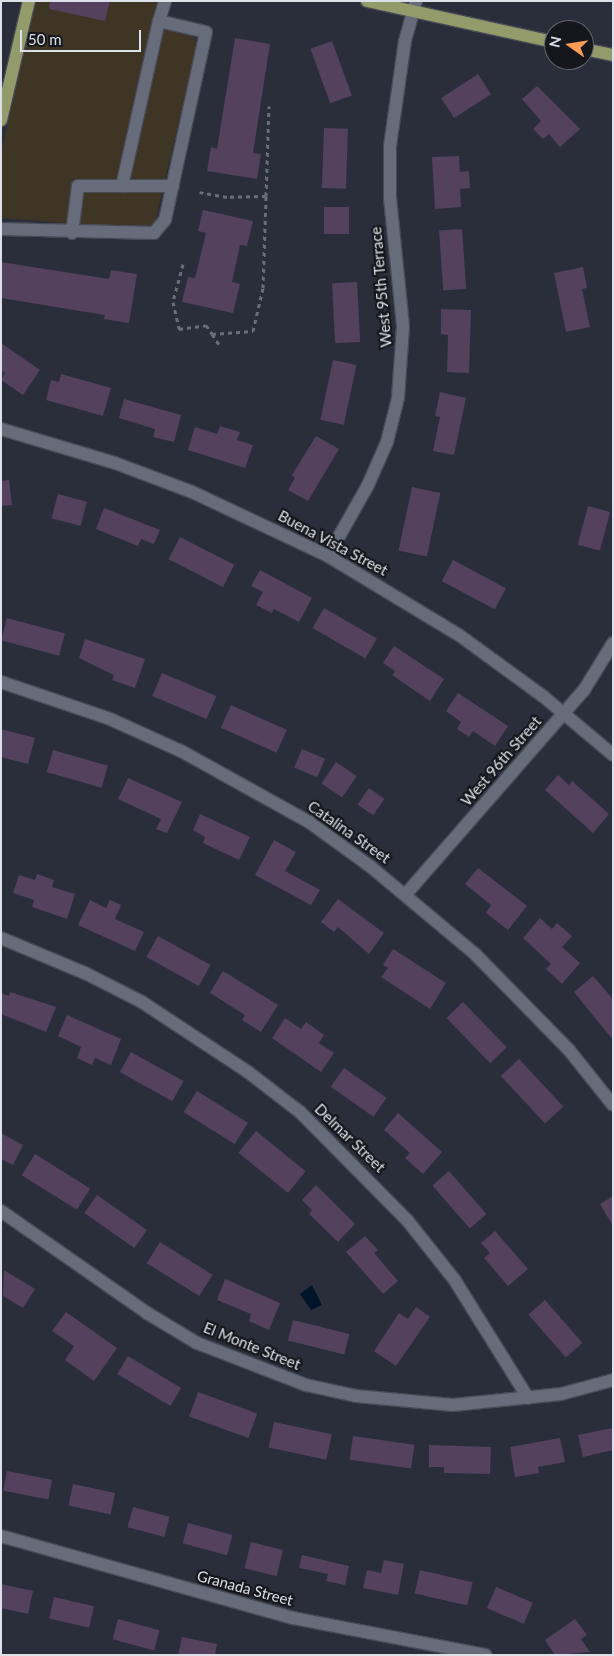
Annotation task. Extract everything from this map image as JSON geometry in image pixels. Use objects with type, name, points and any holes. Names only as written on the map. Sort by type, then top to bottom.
[{"type":"main road","points":[[1,120],[29,1]]},
{"type":"main road","points":[[367,1],[415,6],[544,39]]},
{"type":"main road","points":[[594,51],[613,56]]},
{"type":"street","points":[[122,186],[165,1]]},
{"type":"street","name":"West 95th Terrace","points":[[328,556],[368,485],[387,442],[398,398],[403,326],[391,207],[390,146],[395,97],[415,6]]},
{"type":"street","points":[[1,230],[72,233],[154,233],[165,220],[206,32],[159,21]]},
{"type":"street","points":[[72,233],[78,186],[172,186]]},
{"type":"street","name":"Buena Vista Street","points":[[1,429],[115,463],[192,492],[328,556],[459,635],[564,714],[613,755]]},
{"type":"street","name":"West 96th Street","points":[[406,894],[564,714],[613,643]]},
{"type":"street","name":"Catalina Street","points":[[1,682],[110,719],[190,756],[309,822],[406,894],[520,997],[613,1105]]},
{"type":"street","name":"Delmar Street","points":[[1,938],[87,974],[142,1002],[210,1045],[300,1112],[407,1220],[454,1279],[528,1398]]},
{"type":"street","name":"El Monte Street","points":[[1,1211],[147,1313],[197,1343],[251,1367],[323,1389],[408,1403],[454,1404],[528,1398]]},
{"type":"street","points":[[528,1398],[613,1380]]},
{"type":"street","name":"Granada Street","points":[[1,1536],[293,1618],[485,1655]]},
{"type":"path","points":[[212,334],[251,333],[255,328],[263,288],[269,106]]},
{"type":"path","points":[[199,192],[228,197],[266,196]]},
{"type":"path","points":[[183,264],[173,302],[179,329],[206,325],[220,346]]},
{"type":"shaded area","points":[[36,1],[160,1],[155,25],[194,37],[197,44],[154,226],[147,229],[1,218],[1,153]]},
{"type":"water","points":[[312,1285],[322,1305],[311,1310],[300,1294]]},
{"type":"building","points":[[50,1],[110,1],[105,21],[49,9]]},
{"type":"building","points":[[235,38],[270,44],[253,153],[261,154],[257,179],[207,171],[211,147],[217,149]]},
{"type":"building","points":[[332,41],[352,96],[330,103],[310,49]]},
{"type":"building","points":[[478,74],[491,94],[454,118],[441,98]]},
{"type":"building","points":[[537,86],[580,129],[560,147],[549,134],[543,139],[533,129],[541,121],[522,99]]},
{"type":"building","points":[[324,128],[348,129],[346,189],[322,188]]},
{"type":"building","points":[[459,156],[460,172],[469,171],[470,188],[460,189],[461,207],[435,209],[432,157]]},
{"type":"building","points":[[324,207],[349,207],[349,234],[324,234]]},
{"type":"building","points":[[203,210],[253,221],[247,246],[240,245],[232,282],[240,284],[233,313],[182,302],[188,277],[195,278],[206,233],[198,231]]},
{"type":"building","points":[[462,229],[466,289],[443,290],[439,231]]},
{"type":"building","points":[[1,262],[109,279],[111,270],[137,274],[129,323],[104,319],[105,315],[1,298]]},
{"type":"building","points":[[583,267],[587,288],[582,289],[590,327],[566,332],[554,273]]},
{"type":"building","points":[[357,282],[360,342],[335,343],[332,283]]},
{"type":"building","points":[[441,309],[471,310],[469,373],[447,372],[448,335],[441,334]]},
{"type":"building","points":[[1,343],[40,370],[23,395],[1,380],[5,373],[1,371]]},
{"type":"building","points":[[333,360],[356,365],[344,425],[320,420]]},
{"type":"building","points":[[61,374],[111,388],[103,416],[46,400],[51,380],[59,382]]},
{"type":"building","points":[[440,392],[466,398],[454,455],[433,451],[440,417],[435,416]]},
{"type":"building","points":[[124,399],[181,415],[174,442],[153,437],[155,429],[119,418]]},
{"type":"building","points":[[220,426],[240,432],[237,440],[253,445],[245,468],[188,450],[195,427],[217,434]]},
{"type":"building","points":[[316,436],[339,449],[308,501],[288,490],[295,478],[292,475]]},
{"type":"building","points":[[9,480],[12,505],[1,506],[1,481]]},
{"type":"building","points":[[412,487],[440,493],[427,557],[398,551]]},
{"type":"building","points":[[58,494],[87,502],[81,526],[52,518]]},
{"type":"building","points":[[588,506],[610,512],[600,551],[578,545]]},
{"type":"building","points":[[104,508],[160,530],[154,544],[141,539],[138,546],[96,529]]},
{"type":"building","points":[[180,537],[234,565],[223,587],[169,559]]},
{"type":"building","points":[[453,560],[506,588],[495,609],[442,581]]},
{"type":"building","points":[[260,570],[312,598],[299,622],[274,609],[272,613],[256,605],[263,592],[251,586]]},
{"type":"building","points":[[324,608],[377,638],[365,658],[312,628]]},
{"type":"building","points":[[7,618],[65,634],[59,656],[1,640]]},
{"type":"building","points":[[85,639],[145,659],[135,688],[112,680],[114,675],[79,658]]},
{"type":"building","points":[[394,646],[444,679],[430,701],[392,675],[395,671],[383,663]]},
{"type":"building","points":[[162,673],[216,696],[207,719],[152,696]]},
{"type":"building","points":[[458,693],[508,726],[495,746],[473,731],[469,737],[457,729],[461,722],[446,711]]},
{"type":"building","points":[[231,705],[287,730],[277,753],[221,728]]},
{"type":"building","points":[[1,729],[35,738],[28,764],[1,757]]},
{"type":"building","points":[[302,749],[325,759],[317,777],[294,767]]},
{"type":"building","points":[[53,750],[108,766],[101,788],[47,772]]},
{"type":"building","points":[[336,762],[357,776],[342,798],[321,784]]},
{"type":"building","points":[[558,775],[569,785],[572,781],[609,814],[593,833],[545,790]]},
{"type":"building","points":[[128,778],[182,802],[167,833],[156,829],[161,819],[118,799]]},
{"type":"building","points":[[369,788],[385,799],[373,815],[358,804]]},
{"type":"building","points":[[200,814],[250,837],[239,860],[203,843],[205,837],[193,830]]},
{"type":"building","points":[[274,840],[296,852],[285,871],[320,890],[311,905],[255,875]]},
{"type":"building","points":[[478,868],[527,906],[508,930],[486,913],[491,905],[465,884]]},
{"type":"building","points":[[37,874],[54,880],[52,887],[75,894],[67,919],[32,907],[34,900],[13,893],[19,875],[35,880]]},
{"type":"building","points":[[338,899],[384,933],[369,954],[338,927],[334,932],[321,922]]},
{"type":"building","points":[[90,900],[106,908],[110,900],[121,905],[115,919],[144,932],[135,951],[78,925]]},
{"type":"building","points":[[540,918],[552,929],[557,923],[572,936],[562,947],[580,963],[562,984],[546,969],[551,964],[523,938]]},
{"type":"building","points":[[158,936],[210,965],[199,986],[146,957]]},
{"type":"building","points":[[393,949],[446,983],[430,1009],[381,977],[388,968],[383,965]]},
{"type":"building","points":[[223,971],[278,1005],[261,1032],[242,1020],[245,1015],[210,993]]},
{"type":"building","points":[[593,976],[613,999],[613,1040],[574,992]]},
{"type":"building","points":[[10,992],[56,1007],[46,1032],[1,1014],[1,993],[9,996]]},
{"type":"building","points":[[463,1002],[507,1047],[490,1063],[446,1018]]},
{"type":"building","points":[[67,1015],[121,1039],[111,1065],[95,1058],[92,1065],[77,1058],[81,1047],[58,1036]]},
{"type":"building","points":[[285,1018],[301,1029],[306,1022],[324,1035],[319,1043],[334,1053],[321,1072],[272,1038]]},
{"type":"building","points":[[131,1052],[183,1081],[172,1101],[120,1072]]},
{"type":"building","points":[[519,1059],[563,1107],[545,1124],[501,1076]]},
{"type":"building","points":[[344,1068],[387,1098],[373,1117],[331,1087]]},
{"type":"building","points":[[197,1091],[248,1123],[235,1144],[184,1112]]},
{"type":"building","points":[[398,1113],[442,1152],[423,1174],[405,1158],[410,1153],[384,1130]]},
{"type":"building","points":[[256,1131],[306,1171],[288,1193],[238,1153]]},
{"type":"building","points":[[1,1133],[23,1145],[13,1165],[1,1159]]},
{"type":"building","points":[[35,1154],[90,1188],[77,1210],[22,1175]]},
{"type":"building","points":[[449,1171],[486,1214],[470,1228],[432,1185]]},
{"type":"building","points":[[316,1185],[355,1224],[338,1242],[309,1214],[312,1210],[302,1200]]},
{"type":"building","points":[[97,1195],[147,1230],[134,1248],[84,1213]]},
{"type":"building","points":[[613,1196],[613,1226],[600,1204]]},
{"type":"building","points":[[495,1231],[528,1269],[508,1286],[484,1258],[490,1253],[481,1243]]},
{"type":"building","points":[[365,1236],[378,1250],[374,1253],[398,1281],[383,1294],[346,1252]]},
{"type":"building","points":[[160,1242],[213,1275],[199,1296],[147,1263]]},
{"type":"building","points":[[4,1270],[35,1289],[23,1308],[3,1296]]},
{"type":"building","points":[[225,1279],[280,1303],[269,1330],[249,1321],[251,1314],[217,1300]]},
{"type":"building","points":[[545,1300],[582,1343],[566,1357],[528,1314]]},
{"type":"building","points":[[416,1307],[430,1317],[396,1366],[374,1351],[399,1313],[408,1319]]},
{"type":"building","points":[[66,1312],[117,1348],[94,1381],[65,1360],[74,1346],[52,1331]]},
{"type":"building","points":[[293,1320],[349,1334],[344,1354],[288,1340]]},
{"type":"building","points":[[128,1356],[181,1388],[170,1406],[117,1374]]},
{"type":"building","points":[[198,1392],[257,1414],[248,1438],[189,1416]]},
{"type":"building","points":[[274,1422],[332,1434],[326,1460],[269,1447]]},
{"type":"building","points":[[613,1428],[613,1450],[583,1457],[578,1435]]},
{"type":"building","points":[[353,1436],[414,1445],[411,1468],[350,1460]]},
{"type":"building","points":[[560,1438],[565,1462],[538,1467],[539,1473],[515,1477],[510,1447]]},
{"type":"building","points":[[429,1445],[491,1447],[490,1474],[444,1473],[444,1467],[429,1467]]},
{"type":"building","points":[[7,1471],[52,1480],[48,1499],[3,1491]]},
{"type":"building","points":[[73,1484],[115,1493],[110,1514],[68,1506]]},
{"type":"building","points":[[133,1507],[170,1517],[164,1537],[128,1527]]},
{"type":"building","points":[[188,1523],[232,1535],[227,1555],[183,1543]]},
{"type":"building","points":[[251,1542],[283,1550],[276,1576],[244,1568]]},
{"type":"building","points":[[302,1555],[349,1566],[345,1585],[326,1581],[328,1574],[299,1568]]},
{"type":"building","points":[[384,1560],[404,1564],[398,1595],[363,1588],[367,1570],[381,1573]]},
{"type":"building","points":[[420,1570],[473,1582],[467,1606],[415,1593]]},
{"type":"building","points":[[1,1584],[33,1591],[28,1614],[1,1608]]},
{"type":"building","points":[[496,1587],[533,1603],[524,1624],[487,1608]]},
{"type":"building","points":[[54,1597],[94,1606],[89,1628],[49,1618]]},
{"type":"building","points":[[118,1619],[160,1630],[154,1650],[113,1639]]},
{"type":"building","points":[[575,1619],[587,1635],[581,1639],[590,1652],[555,1655],[545,1640]]},
{"type":"building","points":[[182,1637],[217,1644],[215,1655],[178,1655]]}]
